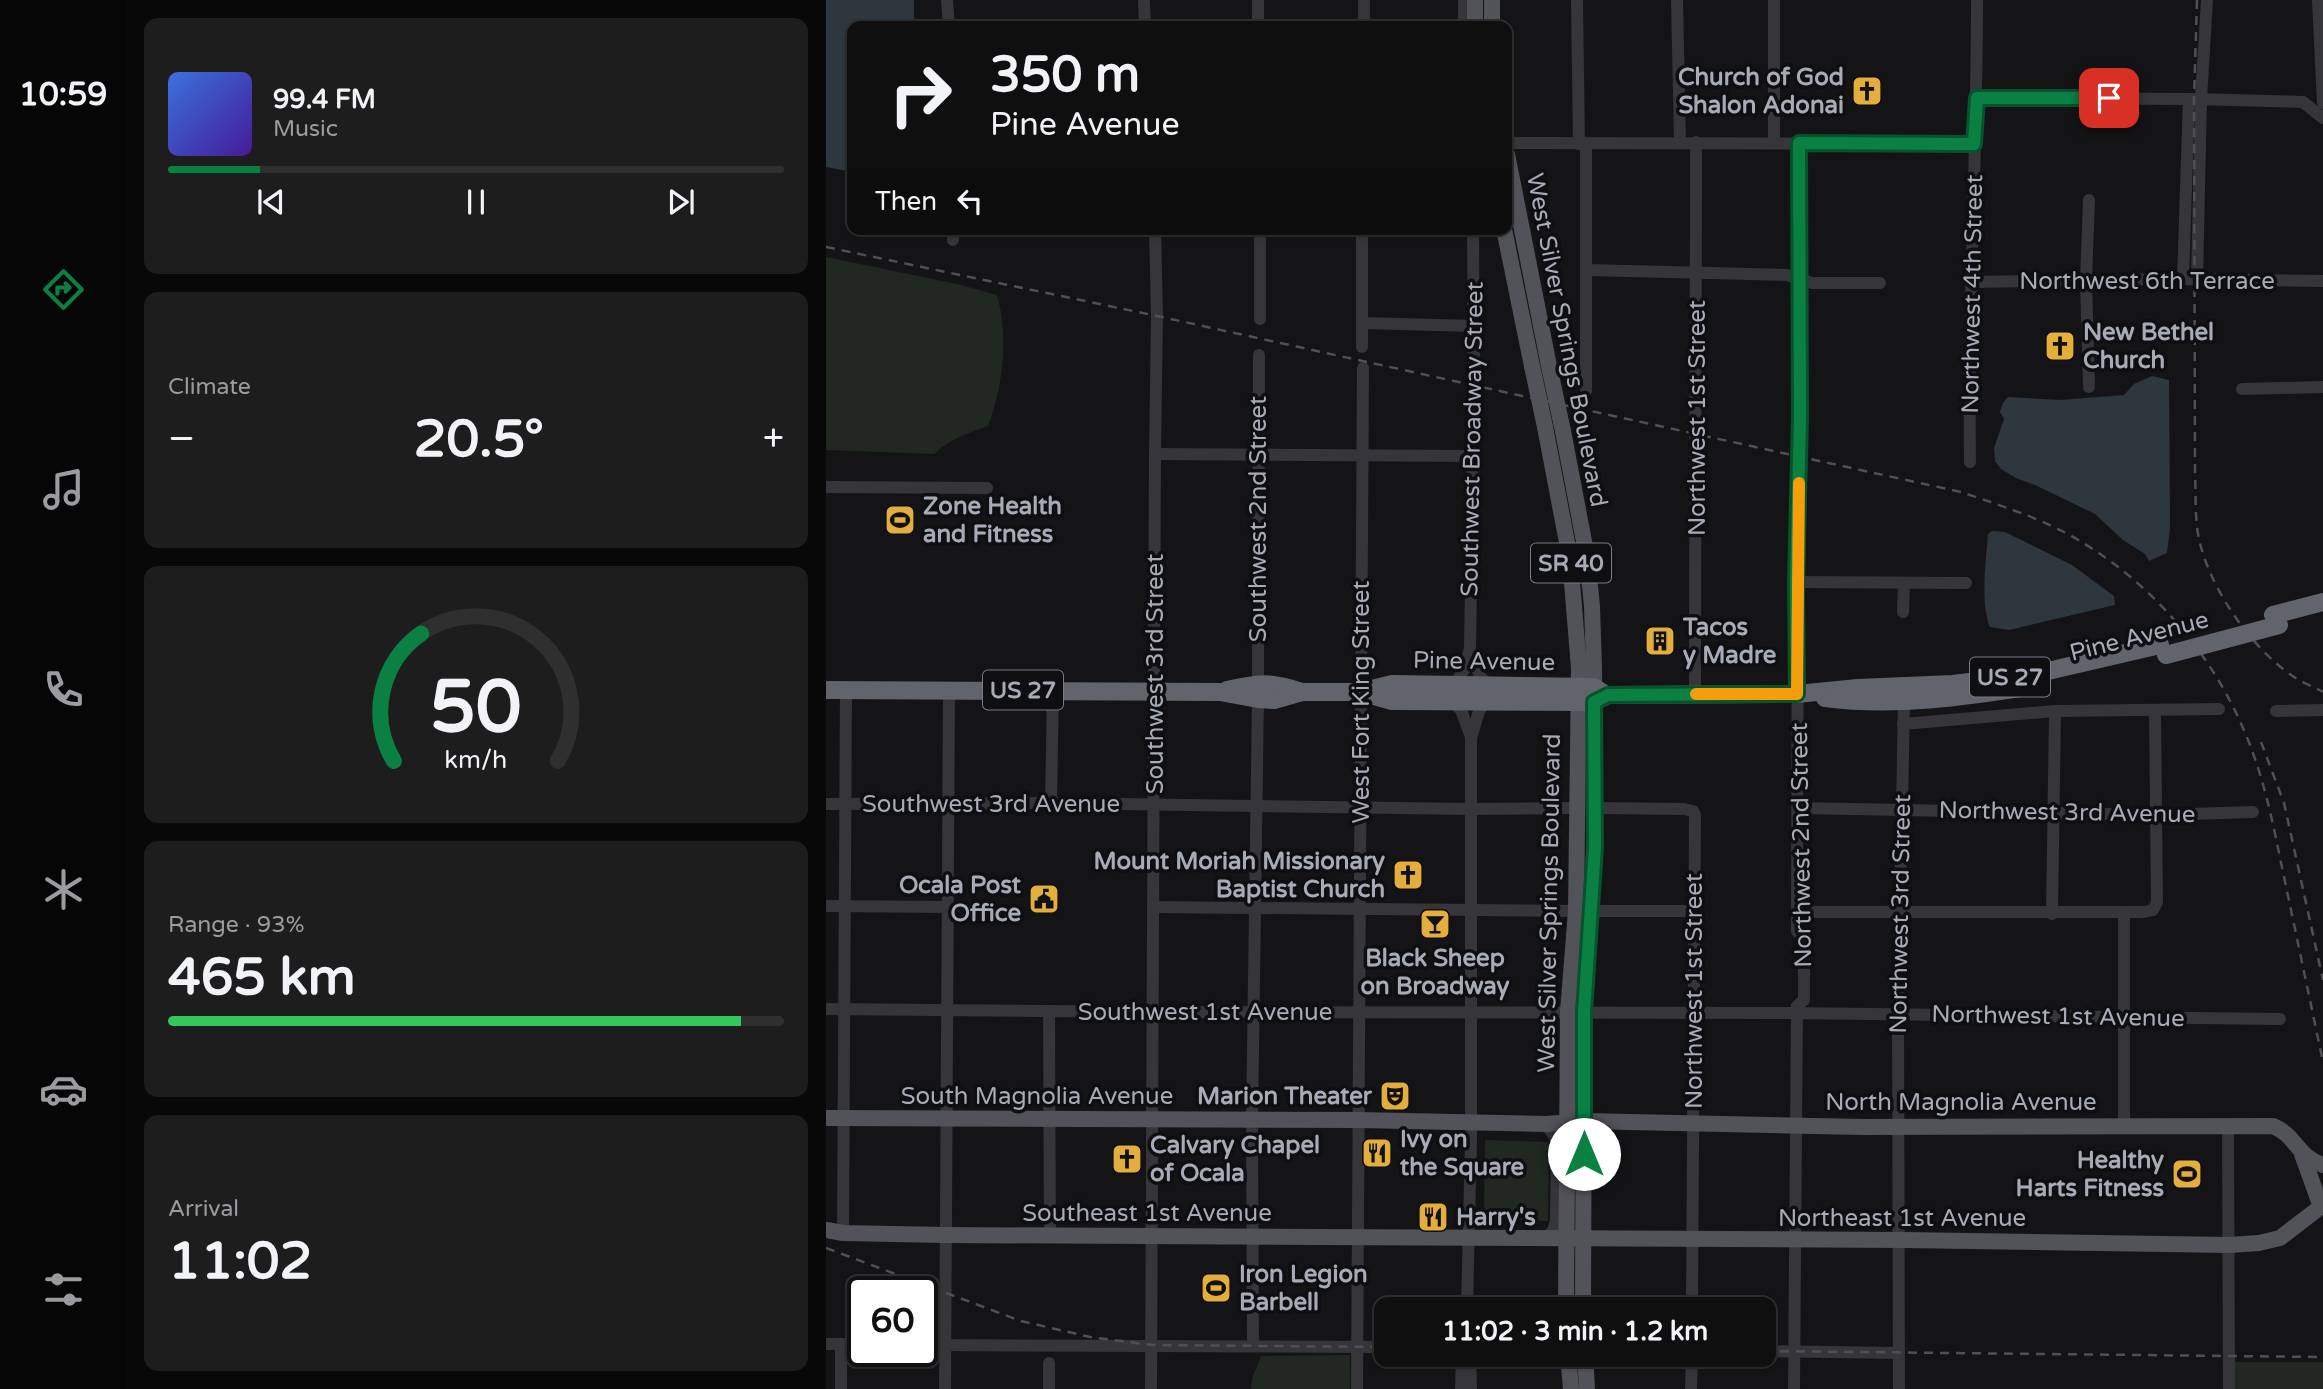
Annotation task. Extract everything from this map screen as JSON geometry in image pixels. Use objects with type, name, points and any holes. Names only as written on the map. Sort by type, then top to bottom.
[{"type":"highway","name":"Pine Avenue","points":[[1797,694],[1858,702],[1904,701],[2012,689],[2079,677],[2163,650],[2276,620],[2323,602]]},
{"type":"highway","name":"Pine Avenue","points":[[2276,620],[2323,613]]},
{"type":"highway","name":"Pine Avenue","points":[[826,690],[1220,692],[1258,691],[1278,683],[1302,692],[1360,692],[1392,684],[1454,693],[1797,694],[1998,679],[2163,650]]},
{"type":"main road","points":[[1475,0],[1475,21]]},
{"type":"main road","points":[[1492,0],[1492,21]]},
{"type":"main road","name":"West Silver Springs Boulevard","points":[[1512,179],[1587,557],[1592,606],[1590,694],[1596,808],[1584,911],[1567,1123]]},
{"type":"main road","name":"West Silver Springs Boulevard","points":[[1505,235],[1545,426],[1573,580],[1590,694],[1577,808],[1577,859],[1586,922],[1588,961],[1576,1012],[1585,1121]]},
{"type":"main road","name":"South Magnolia Avenue","points":[[826,1118],[1471,1124],[1585,1121]]},
{"type":"main road","name":"North Magnolia Avenue","points":[[1585,1121],[1898,1127],[2273,1126],[2294,1141],[2302,1154],[2323,1165]]},
{"type":"main road","name":"SR 40","points":[[1583,1297],[1585,1121]]},
{"type":"main road","name":"SR 40","points":[[1566,1297],[1567,1123]]},
{"type":"main road","points":[[2302,1154],[2322,1206]]},
{"type":"main road","name":"Northeast 1st Avenue","points":[[1468,1238],[2229,1245],[2280,1238],[2322,1206]]},
{"type":"main road","name":"Southeast 1st Avenue","points":[[826,1230],[844,1233],[945,1235],[1468,1238]]},
{"type":"main road","points":[[1569,1367],[1571,1389]]},
{"type":"main road","points":[[1586,1367],[1587,1389]]},
{"type":"street","points":[[947,0],[949,21]]},
{"type":"street","points":[[1144,0],[1145,21]]},
{"type":"street","points":[[1258,0],[1258,21]]},
{"type":"street","points":[[1364,0],[1364,21]]},
{"type":"street","points":[[1464,0],[1464,21]]},
{"type":"street","points":[[1577,0],[1587,271],[1586,391]]},
{"type":"street","points":[[1677,0],[1680,143]]},
{"type":"street","points":[[1774,0],[1774,142]]},
{"type":"street","name":"Northwest 4th Street","points":[[1970,462],[1969,389],[1977,0]]},
{"type":"street","points":[[2190,279],[2195,99],[2207,0]]},
{"type":"street","points":[[2318,0],[2323,103]]},
{"type":"street","points":[[1977,98],[2303,102],[2323,118]]},
{"type":"street","name":"Northwest 1st Street","points":[[1695,694],[1698,273],[1696,142]]},
{"type":"street","points":[[1512,143],[1974,144]]},
{"type":"street","name":"Northwest 2nd Street","points":[[1794,1389],[1797,1006],[1804,1000],[1804,938],[1797,931],[1799,143]]},
{"type":"street","points":[[2089,200],[2086,279],[2089,387]]},
{"type":"street","name":"Southwest 3rd Street","points":[[1152,1389],[1155,235]]},
{"type":"street","points":[[1259,235],[1260,319]]},
{"type":"street","points":[[1362,235],[1362,346]]},
{"type":"street","name":"Southwest Broadway Street","points":[[1454,693],[1470,648],[1473,235]]},
{"type":"street","points":[[1587,271],[1787,275],[1812,283],[1880,282]]},
{"type":"street","name":"Northwest 6th Terrace","points":[[1972,282],[2086,279],[2323,281]]},
{"type":"street","points":[[1362,323],[1474,326]]},
{"type":"street","name":"Southwest 2nd Street","points":[[1253,1346],[1252,1120],[1259,355]]},
{"type":"street","name":"West Fort King Street","points":[[1357,1389],[1363,368]]},
{"type":"street","points":[[2242,389],[2323,387]]},
{"type":"street","points":[[1155,454],[1472,456]]},
{"type":"street","points":[[826,487],[987,488]]},
{"type":"street","points":[[1796,582],[1966,583]]},
{"type":"street","points":[[1903,612],[1904,583]]},
{"type":"street","name":"Southwest Broadway Street","points":[[1470,648],[1488,693]]},
{"type":"street","points":[[844,1233],[846,690]]},
{"type":"street","points":[[946,1389],[949,690]]},
{"type":"street","points":[[1051,803],[1053,690]]},
{"type":"street","points":[[1454,693],[1471,738]]},
{"type":"street","points":[[1467,1297],[1471,1124],[1471,738],[1488,693]]},
{"type":"street","name":"Northwest 3rd Street","points":[[1899,1389],[1898,1015],[1904,701]]},
{"type":"street","points":[[1903,724],[2055,711],[2219,709]]},
{"type":"street","points":[[2276,711],[2323,710]]},
{"type":"street","points":[[2052,914],[2055,711]]},
{"type":"street","points":[[1797,912],[2052,914],[2153,910],[2157,902],[2155,711]]},
{"type":"street","name":"Southwest 3rd Avenue","points":[[826,804],[1051,803],[1577,808]]},
{"type":"street","name":"Northwest 1st Street","points":[[1596,808],[1684,808],[1693,811],[1695,815],[1692,1297]]},
{"type":"street","name":"Northwest 3rd Avenue","points":[[1798,808],[2157,815],[2253,812]]},
{"type":"street","points":[[826,906],[947,907]]},
{"type":"street","points":[[1153,907],[1694,911]]},
{"type":"street","points":[[2124,912],[2124,1125]]},
{"type":"street","name":"Southwest 1st Avenue","points":[[826,1009],[1049,1012],[1576,1012]]},
{"type":"street","points":[[1049,1012],[1050,1235]]},
{"type":"street","name":"Northwest 1st Avenue","points":[[1576,1012],[2280,1019]]},
{"type":"street","points":[[1545,1239],[1553,1231],[1556,1220],[1557,1140],[1546,1124]]},
{"type":"street","points":[[2228,1125],[2229,1389]]},
{"type":"street","points":[[826,1344],[847,1344]]},
{"type":"street","points":[[841,1344],[841,1389]]},
{"type":"street","points":[[938,1345],[1374,1347]]},
{"type":"street","points":[[1776,1351],[1899,1353]]},
{"type":"street","points":[[1049,1363],[1049,1389]]},
{"type":"street","points":[[1461,1389],[1462,1367]]},
{"type":"street","points":[[1470,1367],[1471,1389]]},
{"type":"street","points":[[1691,1389],[1692,1367]]},
{"type":"shaded area","points":[[826,0],[914,0],[914,21],[847,21],[847,171],[826,167]]},
{"type":"shaded area","points":[[826,257],[997,295],[1003,328],[1003,361],[988,426],[953,440],[934,454],[826,450]]},
{"type":"shaded area","points":[[2152,376],[2169,380],[2170,528],[2167,553],[2149,561],[2145,554],[2123,540],[2095,514],[2001,469],[1995,461],[1994,448],[2004,419],[2000,412],[2008,397],[2060,400],[2124,395],[2134,384]]},
{"type":"shaded area","points":[[1992,531],[2005,532],[2072,565],[2114,596],[2115,605],[2009,630],[1990,627],[1985,606],[1984,582],[1988,534]]},
{"type":"shaded area","points":[[1485,1140],[1549,1142],[1548,1221],[1484,1219]]},
{"type":"shaded area","points":[[1350,1355],[1350,1389],[1251,1389],[1261,1356]]},
{"type":"shaded area","points":[[2234,1362],[2323,1362],[2323,1389],[2234,1389]]},
{"type":"railway","points":[[2197,0],[2194,99],[2197,527],[2209,569],[2231,611],[2246,631],[2277,664],[2297,679],[2323,692]]},
{"type":"railway","points":[[826,247],[1157,316],[1961,492],[2064,532],[2097,552],[2158,602],[2184,631],[2228,696],[2245,731],[2267,798],[2323,1062]]},
{"type":"railway","points":[[2261,742],[2284,803],[2323,980]]},
{"type":"railway","points":[[826,1248],[1021,1321],[1090,1337],[1152,1345],[1374,1347]]},
{"type":"railway","points":[[1776,1351],[2323,1357]]},
{"type":"slow traffic","points":[[1696,694],[1797,694],[1799,483]]},
{"type":"place","name":"Church of God Shalon Adonai","points":[[1867,91]]},
{"type":"place","name":"New Bethel Church","points":[[2060,346]]},
{"type":"place","name":"Zone Health and Fitness","points":[[900,520]]},
{"type":"place","name":"Tacos y Madre","points":[[1660,641]]},
{"type":"place","name":"Mount Moriah Missionary Baptist Church","points":[[1408,875]]},
{"type":"place","name":"Ocala Post Office","points":[[1044,899]]},
{"type":"place","name":"Black Sheep on Broadway","points":[[1435,924]]},
{"type":"place","name":"Marion Theater","points":[[1395,1096]]},
{"type":"place","name":"Ivy on the Square","points":[[1377,1153]]},
{"type":"place","name":"Calvary Chapel of Ocala","points":[[1127,1159]]},
{"type":"place","name":"Healthy Harts Fitness","points":[[2187,1174]]},
{"type":"place","name":"Harry's","points":[[1433,1217]]},
{"type":"place","name":"Iron Legion Barbell","points":[[1216,1288]]},
{"type":"route","points":[[1584,1154],[1584,1012],[1594,882],[1596,808],[1594,702],[1606,695],[1797,694],[1799,143],[1974,144],[1977,98],[2109,98]]}]
